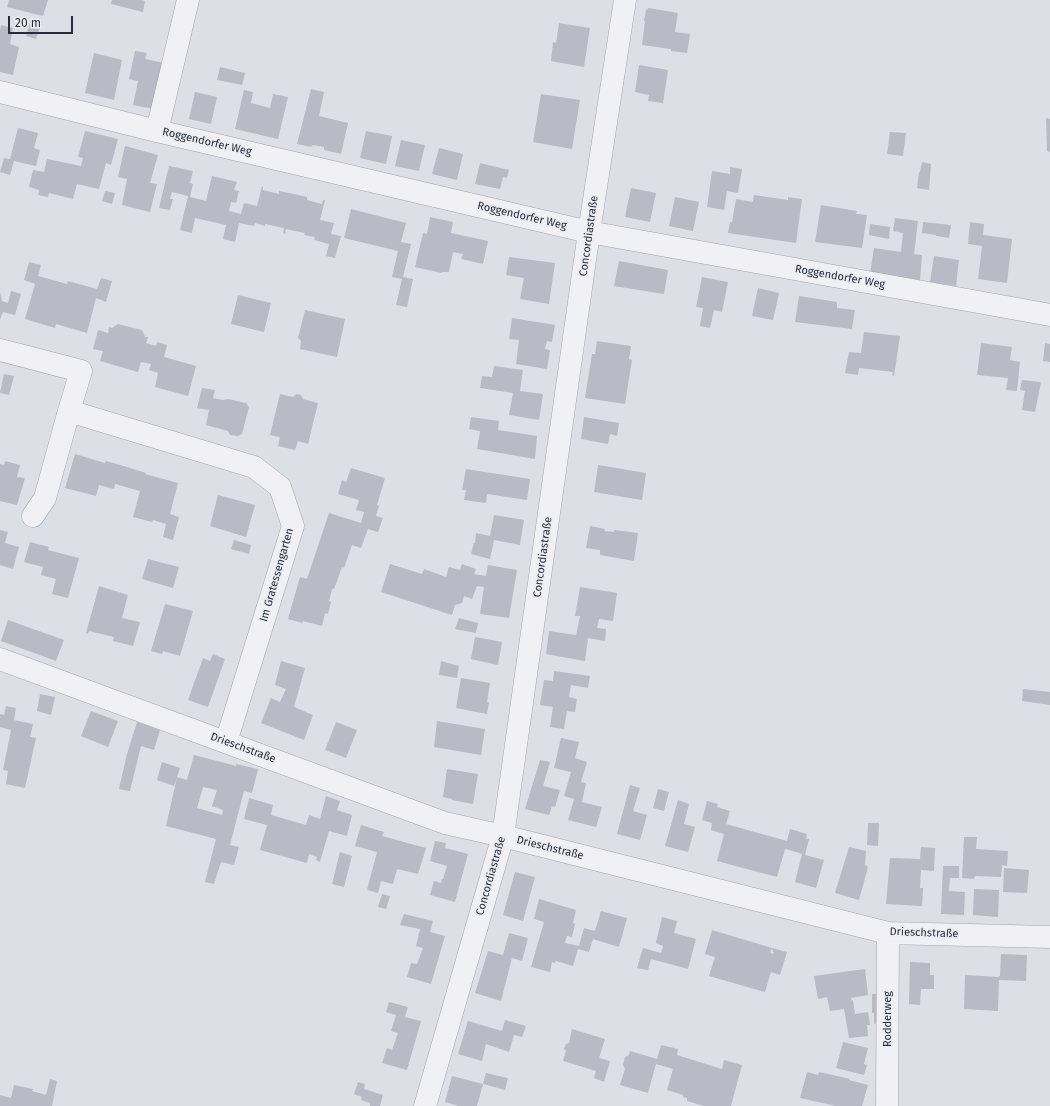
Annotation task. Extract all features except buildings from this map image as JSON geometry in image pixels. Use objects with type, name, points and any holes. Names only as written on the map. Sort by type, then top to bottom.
[{"type":"street","points":[[156,131],[188,0]]},
{"type":"street","name":"Concordiastraße","points":[[425,1106],[503,836],[589,232],[625,0]]},
{"type":"street","name":"Roggendorfer Weg","points":[[0,92],[156,131],[589,232],[1050,315]]},
{"type":"street","points":[[0,350],[81,371],[45,498],[33,516]]},
{"type":"street","name":"Im Gratessengarten","points":[[69,411],[254,467],[280,487],[293,526],[226,742]]},
{"type":"street","name":"Drieschstraße","points":[[0,659],[446,823],[888,933],[1050,937]]},
{"type":"street","name":"Rodderweg","points":[[887,1106],[888,933]]}]
